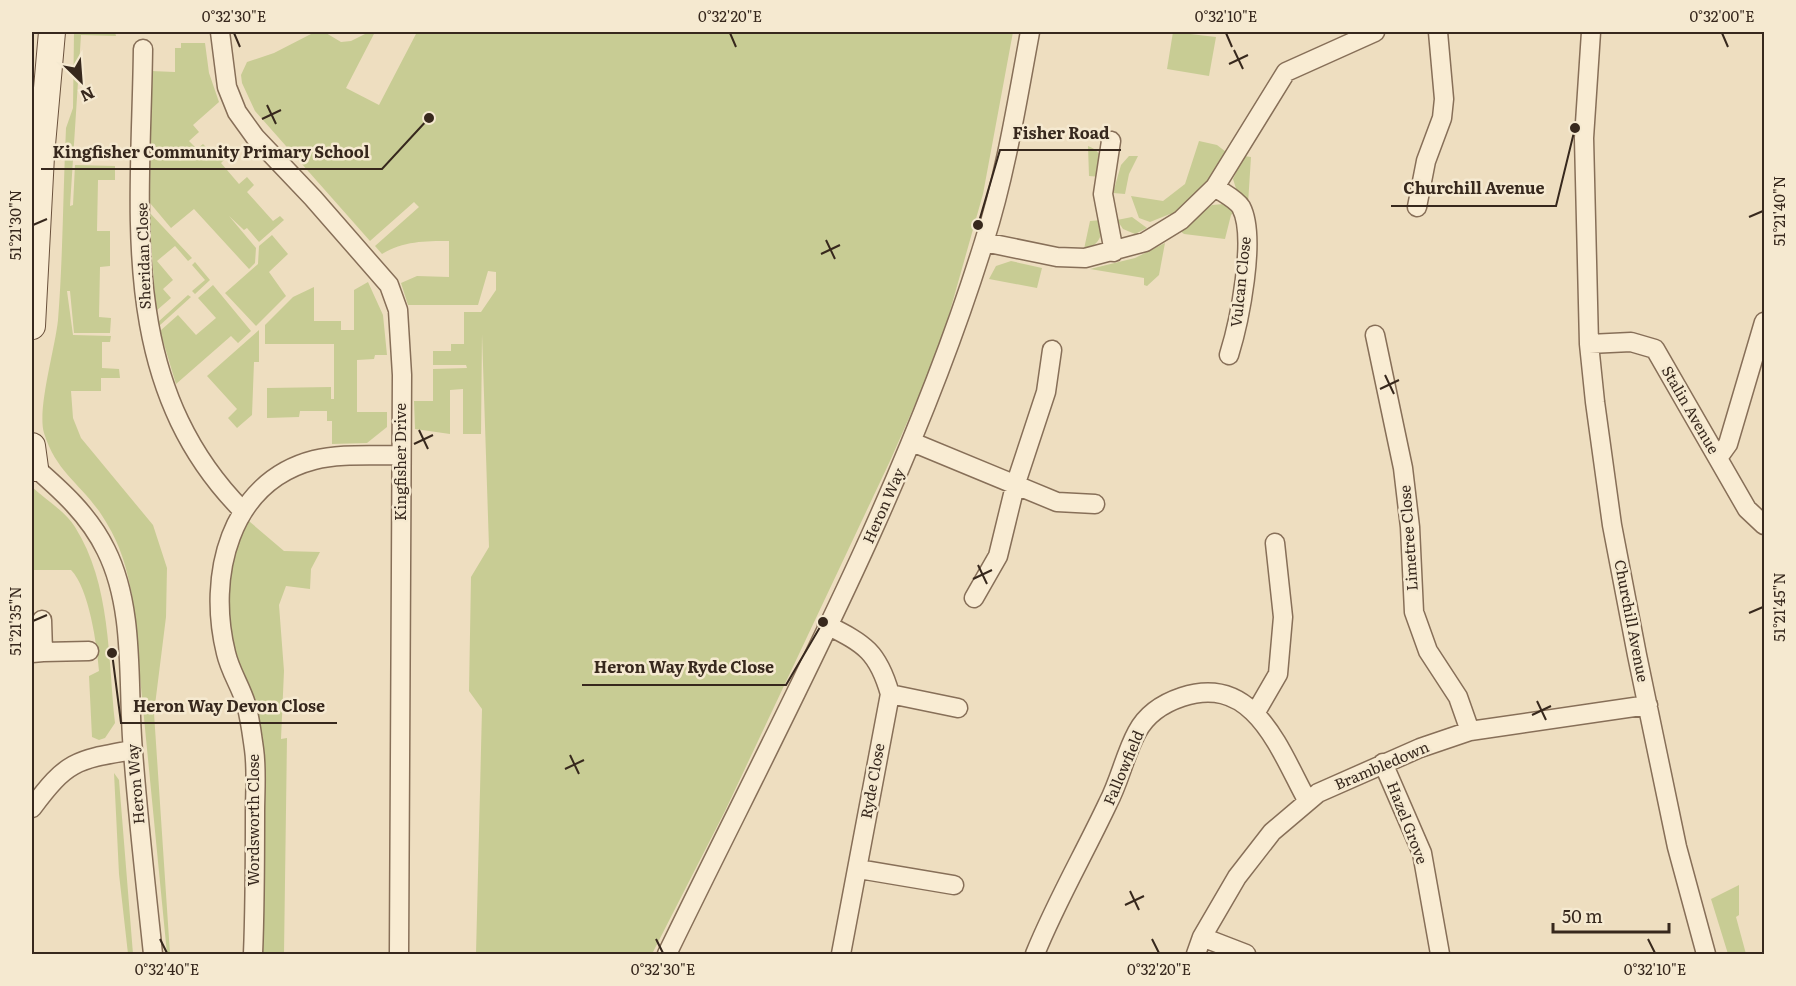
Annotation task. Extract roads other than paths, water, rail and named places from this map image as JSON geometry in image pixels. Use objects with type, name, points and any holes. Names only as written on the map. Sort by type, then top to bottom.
[{"type":"street","points":[[32,326],[41,156],[52,32]]},
{"type":"street","name":"Kingfisher Drive","points":[[220,32],[227,87],[237,112],[255,137],[313,198],[389,285],[398,310],[401,334],[399,954]]},
{"type":"street","name":"Heron Way","points":[[668,954],[875,530],[912,442],[957,326],[984,242],[1008,156],[1030,32]]},
{"type":"street","points":[[984,242],[1057,257],[1085,258],[1146,242],[1181,219],[1215,187],[1286,72],[1375,32]]},
{"type":"street","points":[[1417,207],[1426,161],[1442,118],[1444,99],[1437,32]]},
{"type":"street","name":"Churchill Avenue","points":[[1591,32],[1584,138],[1589,344],[1611,525],[1677,847],[1706,954]]},
{"type":"street","name":"Sheridan Close","points":[[143,49],[140,254],[147,325],[171,404],[206,468],[242,510]]},
{"type":"street","points":[[1111,141],[1103,194],[1114,252]]},
{"type":"street","name":"Vulcan Close","points":[[1215,187],[1238,203],[1246,223],[1239,321],[1229,355]]},
{"type":"street","points":[[1718,458],[1728,444],[1764,322]]},
{"type":"street","name":"Limetree Close","points":[[1375,335],[1403,468],[1410,527],[1414,612],[1428,651],[1458,697],[1470,731]]},
{"type":"street","name":"Stalin Avenue","points":[[1589,344],[1631,342],[1655,349],[1747,509],[1764,525]]},
{"type":"street","points":[[974,598],[999,556],[1015,486],[1046,392],[1052,350]]},
{"type":"street","points":[[912,442],[1057,502],[1095,504]]},
{"type":"street","name":"Wordsworth Close","points":[[253,954],[255,751],[246,705],[226,656],[220,621],[220,584],[226,550],[242,510],[269,480],[297,465],[334,456],[400,455]]},
{"type":"street","name":"Heron Way","points":[[33,460],[84,515],[107,550],[120,590],[126,629],[132,750],[153,954]]},
{"type":"street","points":[[1256,712],[1278,674],[1283,617],[1275,543]]},
{"type":"street","points":[[42,620],[37,652],[89,651]]},
{"type":"street","points":[[827,625],[856,639],[878,661],[890,694],[958,708]]},
{"type":"street","name":"Fallowfield","points":[[1035,954],[1063,889],[1118,785],[1137,731],[1165,702],[1200,691],[1233,696],[1256,712],[1307,800]]},
{"type":"street","name":"Ryde Close","points":[[841,954],[890,694]]},
{"type":"street","name":"Brambledown","points":[[1196,954],[1202,937],[1237,877],[1272,832],[1307,800],[1383,763],[1470,731],[1648,705]]},
{"type":"street","points":[[32,808],[56,775],[86,758],[132,750]]},
{"type":"street","name":"Hazel Grove","points":[[1383,763],[1422,854],[1440,954]]},
{"type":"street","points":[[859,868],[954,885]]},
{"type":"street","points":[[1202,937],[1246,954]]},
{"type":"place","name":"Kingfisher Community Primary School","points":[[429,118]]},
{"type":"place","name":"Churchill Avenue","points":[[1575,128]]},
{"type":"place","name":"Fisher Road","points":[[978,225]]},
{"type":"place","name":"Heron Way Ryde Close","points":[[823,622]]},
{"type":"place","name":"Heron Way Devon Close","points":[[112,653]]}]
